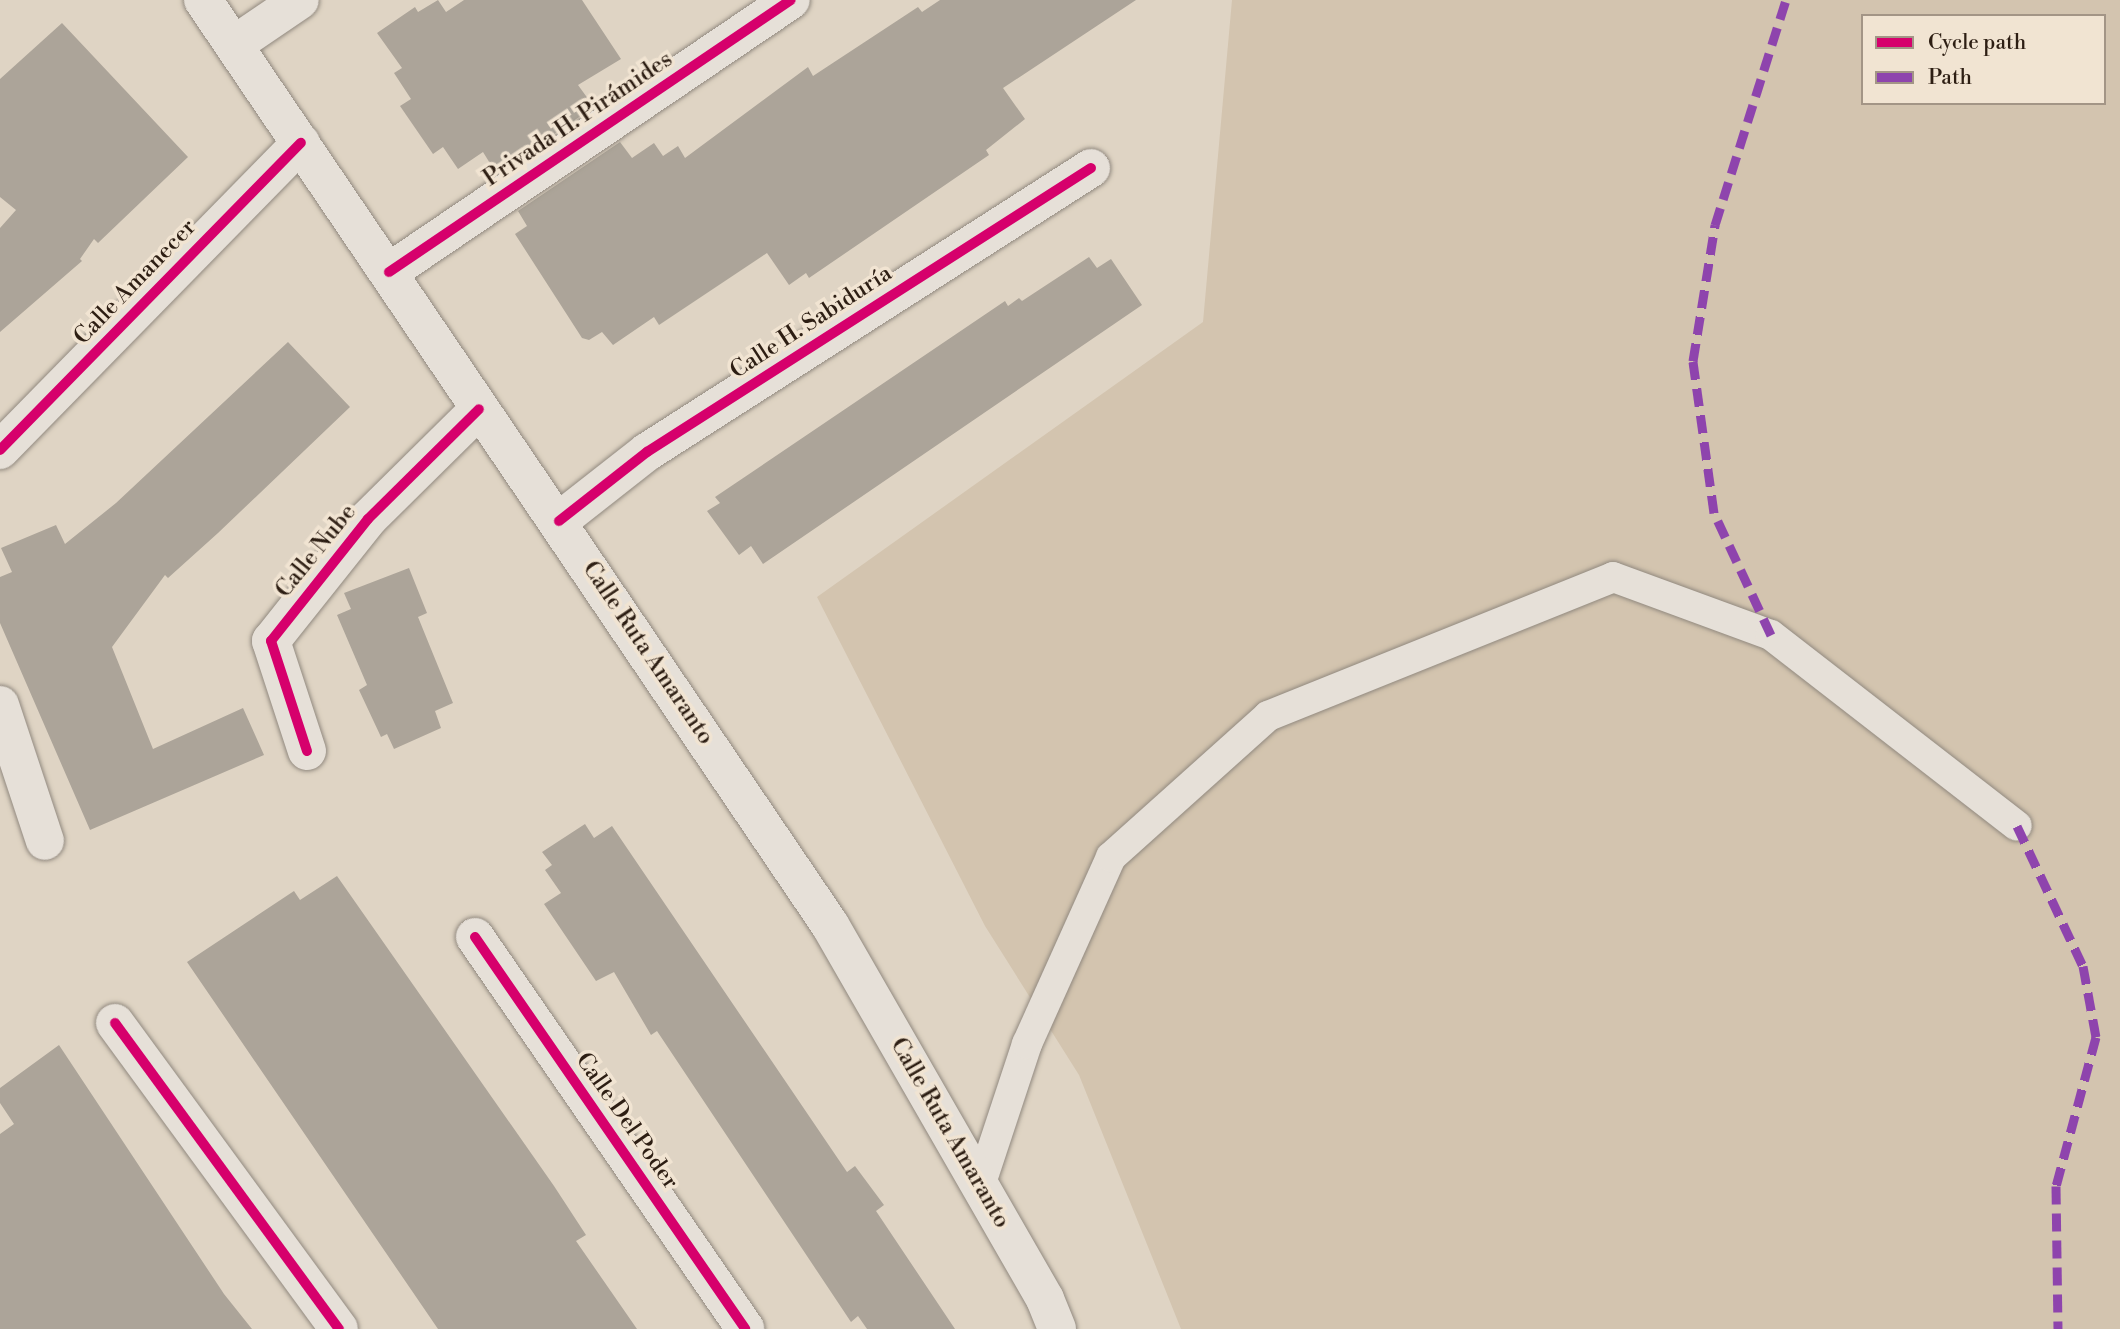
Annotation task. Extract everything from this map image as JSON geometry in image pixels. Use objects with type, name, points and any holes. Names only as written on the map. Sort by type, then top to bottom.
[{"type":"street","name":"Calle Ruta Amaranto","points":[[203,0],[479,409],[559,520],[830,925],[1045,1299],[1057,1329]]},
{"type":"street","points":[[235,44],[300,0]]},
{"type":"street","name":"Privada H. Pirámides","points":[[389,272],[791,0]]},
{"type":"street","name":"Calle Amanecer","points":[[0,450],[301,143]]},
{"type":"street","name":"Calle H. Sabiduría","points":[[559,520],[647,452],[1091,168]]},
{"type":"street","name":"Calle Nube","points":[[307,751],[271,641],[368,519],[479,409]]},
{"type":"street","points":[[0,705],[45,841]]},
{"type":"street","name":"Calle Del Poder","points":[[475,937],[745,1329]]},
{"type":"street","points":[[115,1023],[339,1329]]},
{"type":"lane","points":[[980,1186],[1027,1044],[1111,857],[1268,716],[1613,577],[1771,635],[2017,826]]},
{"type":"shaded area","points":[[1232,0],[2120,0],[2120,1329],[1181,1329],[1079,1075],[985,926],[817,597],[1203,322]]},
{"type":"building","points":[[438,0],[446,12],[464,0],[582,0],[621,59],[578,85],[594,107],[496,173],[483,152],[458,169],[443,147],[433,154],[400,106],[411,99],[394,73],[402,68],[377,33],[415,7],[418,12]]},
{"type":"building","points":[[940,0],[1136,0],[1003,88],[1025,119],[986,150],[989,155],[809,278],[806,273],[789,285],[767,253],[659,325],[654,317],[613,345],[602,332],[589,340],[582,338],[515,234],[527,226],[518,211],[620,142],[632,158],[654,143],[663,156],[678,146],[685,158],[808,67],[813,76],[918,7],[922,12]]},
{"type":"building","points":[[62,23],[188,157],[98,243],[94,239],[80,259],[82,261],[0,332],[0,228],[16,210],[0,197],[0,79]]},
{"type":"building","points":[[1089,257],[1097,268],[1111,259],[1142,305],[763,564],[751,546],[739,555],[707,511],[720,503],[715,497],[1005,301],[1008,306],[1019,298],[1022,301]]},
{"type":"building","points":[[288,342],[350,407],[218,533],[168,578],[165,575],[112,647],[153,749],[243,708],[264,755],[90,830],[0,623],[0,577],[12,572],[1,548],[56,525],[65,544],[116,503]]},
{"type":"building","points":[[409,568],[427,613],[418,617],[453,703],[435,711],[441,728],[394,749],[387,734],[381,737],[359,690],[367,685],[337,615],[351,609],[344,593]]},
{"type":"building","points":[[585,824],[594,838],[612,826],[847,1172],[855,1166],[884,1205],[876,1211],[955,1329],[867,1329],[858,1316],[851,1322],[657,1031],[651,1035],[614,972],[596,981],[544,904],[561,893],[545,870],[552,865],[542,852]]},
{"type":"building","points":[[337,876],[554,1186],[586,1235],[576,1241],[637,1329],[438,1329],[187,962],[294,891],[300,900]]},
{"type":"building","points":[[59,1045],[224,1294],[252,1329],[0,1329],[0,1134],[14,1124],[0,1103],[0,1088]]},
{"type":"marked path","points":[[1771,635],[1714,513],[1693,361],[1715,225],[1786,0]]},
{"type":"marked path","points":[[2017,826],[2083,966],[2096,1037],[2056,1186],[2058,1329]]},
{"type":"cycle path","points":[[389,272],[791,0]]},
{"type":"cycle path","points":[[0,450],[301,143]]},
{"type":"cycle path","points":[[559,521],[647,452],[1091,168]]},
{"type":"cycle path","points":[[307,751],[271,641],[368,519],[479,409]]},
{"type":"cycle path","points":[[475,937],[745,1329]]},
{"type":"cycle path","points":[[115,1023],[339,1329]]}]
